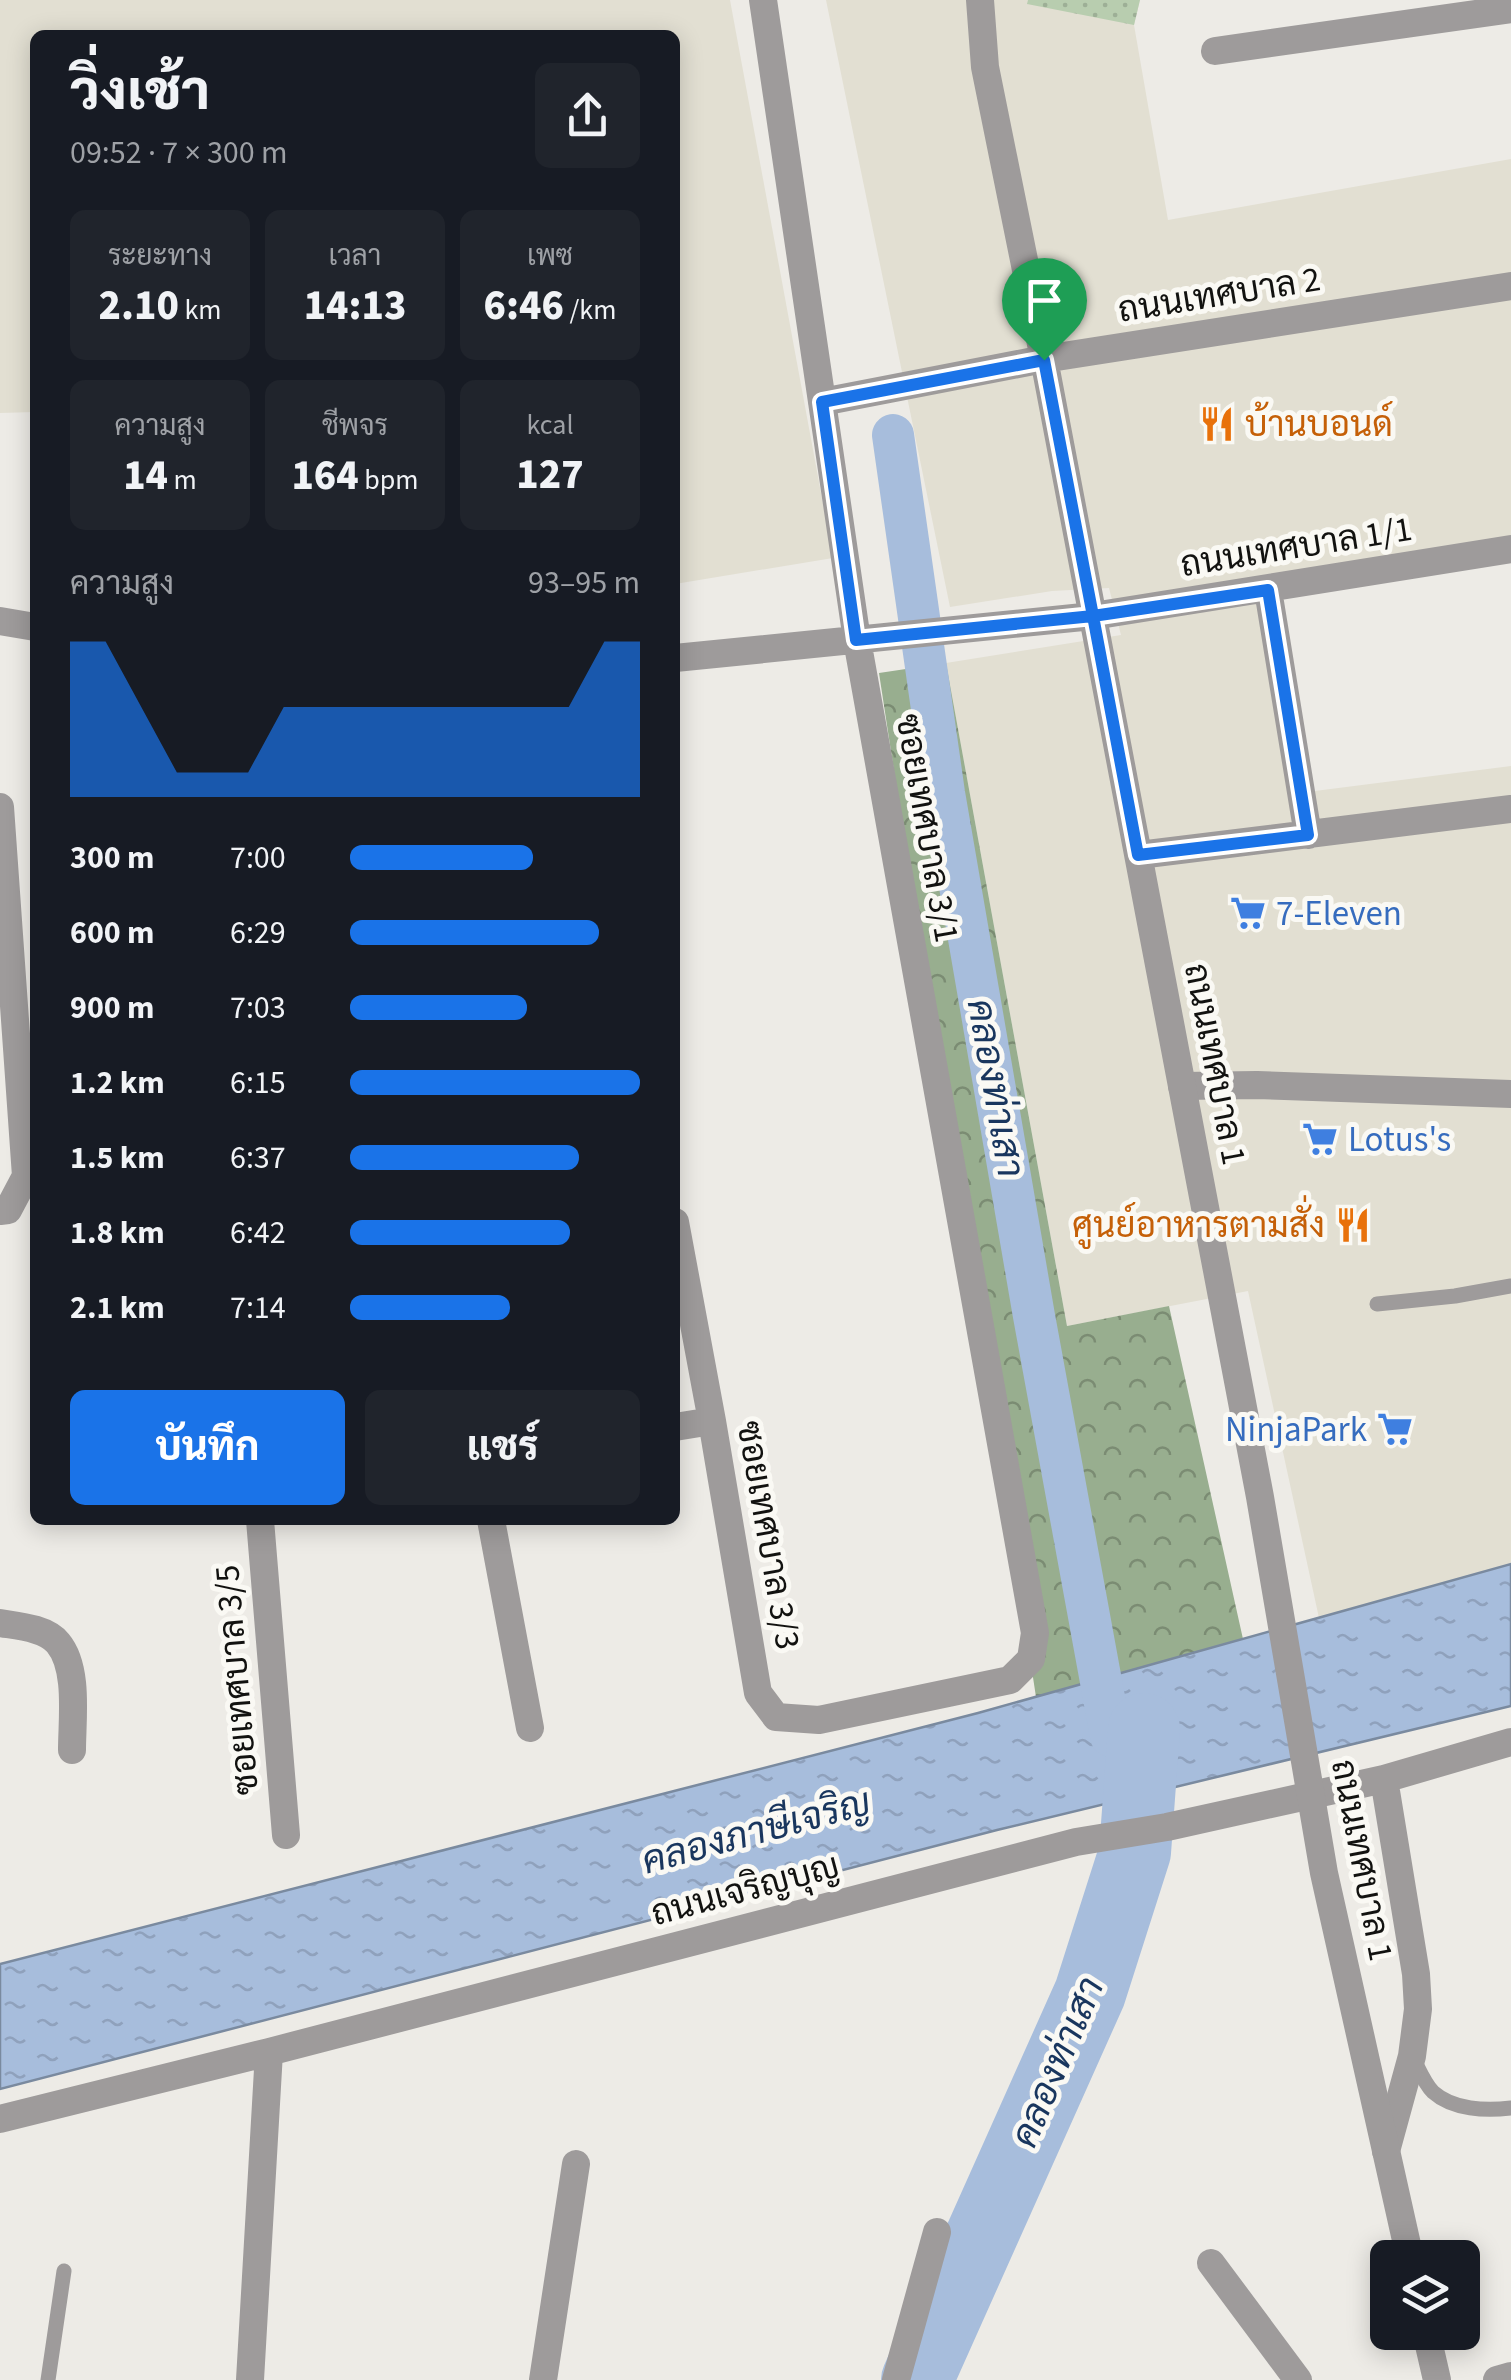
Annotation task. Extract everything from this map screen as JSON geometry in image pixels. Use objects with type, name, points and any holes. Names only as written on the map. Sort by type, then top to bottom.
[{"type":"street","name":"ซอยเทศบาล 3/1","points":[[763,0],[858,640],[1035,1633],[1031,1659],[1010,1680],[914,1700]]},
{"type":"street","name":"ถนนเทศบาล 1","points":[[980,0],[985,67],[1260,1497],[1324,1873],[1406,2240]]},
{"type":"street","points":[[1215,51],[1511,9]]},
{"type":"street","name":"ถนนเทศบาล 2","points":[[822,402],[1044,360],[1511,286]]},
{"type":"street","name":"ถนนเทศบาล 1/1","points":[[680,658],[1093,616],[1511,549]]},
{"type":"street","points":[[1268,590],[1308,835]]},
{"type":"street","points":[[0,620],[30,626]]},
{"type":"street","points":[[0,807],[26,1176],[8,1210],[0,1211]]},
{"type":"street","points":[[1138,855],[1511,809]]},
{"type":"street","points":[[1182,1086],[1258,1084],[1511,1094]]},
{"type":"street","name":"ซอยเทศบาล 3/3","points":[[680,1249],[758,1692],[776,1716],[819,1720],[914,1700]]},
{"type":"street","points":[[680,1426],[712,1421]]},
{"type":"street","name":"ซอยเทศบาล 3/5","points":[[260,1525],[286,1834]]},
{"type":"street","points":[[492,1525],[530,1728]]},
{"type":"street","points":[[0,1623],[34,1629],[58,1641],[72,1670],[72,1750]]},
{"type":"street","name":"ถนนเจริญบุญ","points":[[0,2120],[1076,1842],[1167,1827],[1384,1780],[1511,1742]]},
{"type":"street","points":[[1384,1780],[1416,1974],[1418,2009],[1412,2056],[1386,2151]]},
{"type":"street","points":[[250,2380],[269,2052]]},
{"type":"street","points":[[543,2380],[576,2164]]},
{"type":"street","points":[[896,2380],[937,2232]]},
{"type":"street","points":[[1211,2263],[1298,2380]]},
{"type":"street","points":[[1430,2350],[1437,2380]]},
{"type":"street","points":[[1497,2380],[1511,2376]]},
{"type":"lane","points":[[1377,1304],[1511,1286]]},
{"type":"lane","points":[[1412,2056],[1431,2090],[1451,2103],[1489,2110],[1511,2108]]},
{"type":"lane","points":[[48,2380],[64,2271]]},
{"type":"shaded area","points":[[0,0],[730,0],[833,558],[680,583],[680,30],[30,30],[30,412],[0,413]]},
{"type":"shaded area","points":[[826,0],[1140,0],[1134,25],[1168,220],[1511,159],[1511,536],[1280,575],[1307,792],[1511,766],[1511,1564],[1319,1618],[1248,1291],[1067,1326],[946,663],[1121,635],[1109,588],[1052,591],[950,607]]},
{"type":"green space","points":[[1028,0],[1140,0],[1134,25],[1027,4]]},
{"type":"green space","points":[[946,663],[1067,1326],[1169,1306],[1243,1639],[1036,1697],[879,673]]},
{"type":"water","name":"คลองภาษีเจริญ","points":[[1511,1564],[1511,1706],[997,1830],[0,2089],[0,1964],[978,1713]]},
{"type":"waterway","name":"คลองท่าเสา","points":[[893,435],[944,793],[1111,1736]]},
{"type":"waterway","name":"คลองท่าเสา","points":[[917,2380],[1090,1993],[1135,1852],[1144,1729]]},
{"type":"place","name":"บ้านบอนด์","points":[[1217,424]]},
{"type":"place","name":"7-Eleven","points":[[1248,913]]},
{"type":"place","name":"Lotus's","points":[[1320,1139]]},
{"type":"place","name":"ศูนย์อาหารตามสั่ง","points":[[1353,1225]]},
{"type":"place","name":"NinjaPark","points":[[1395,1429]]},
{"type":"route","points":[[1044,360],[822,402],[856,640],[1093,616],[1138,855],[1308,835],[1268,590],[1093,616],[1044,360]]}]
